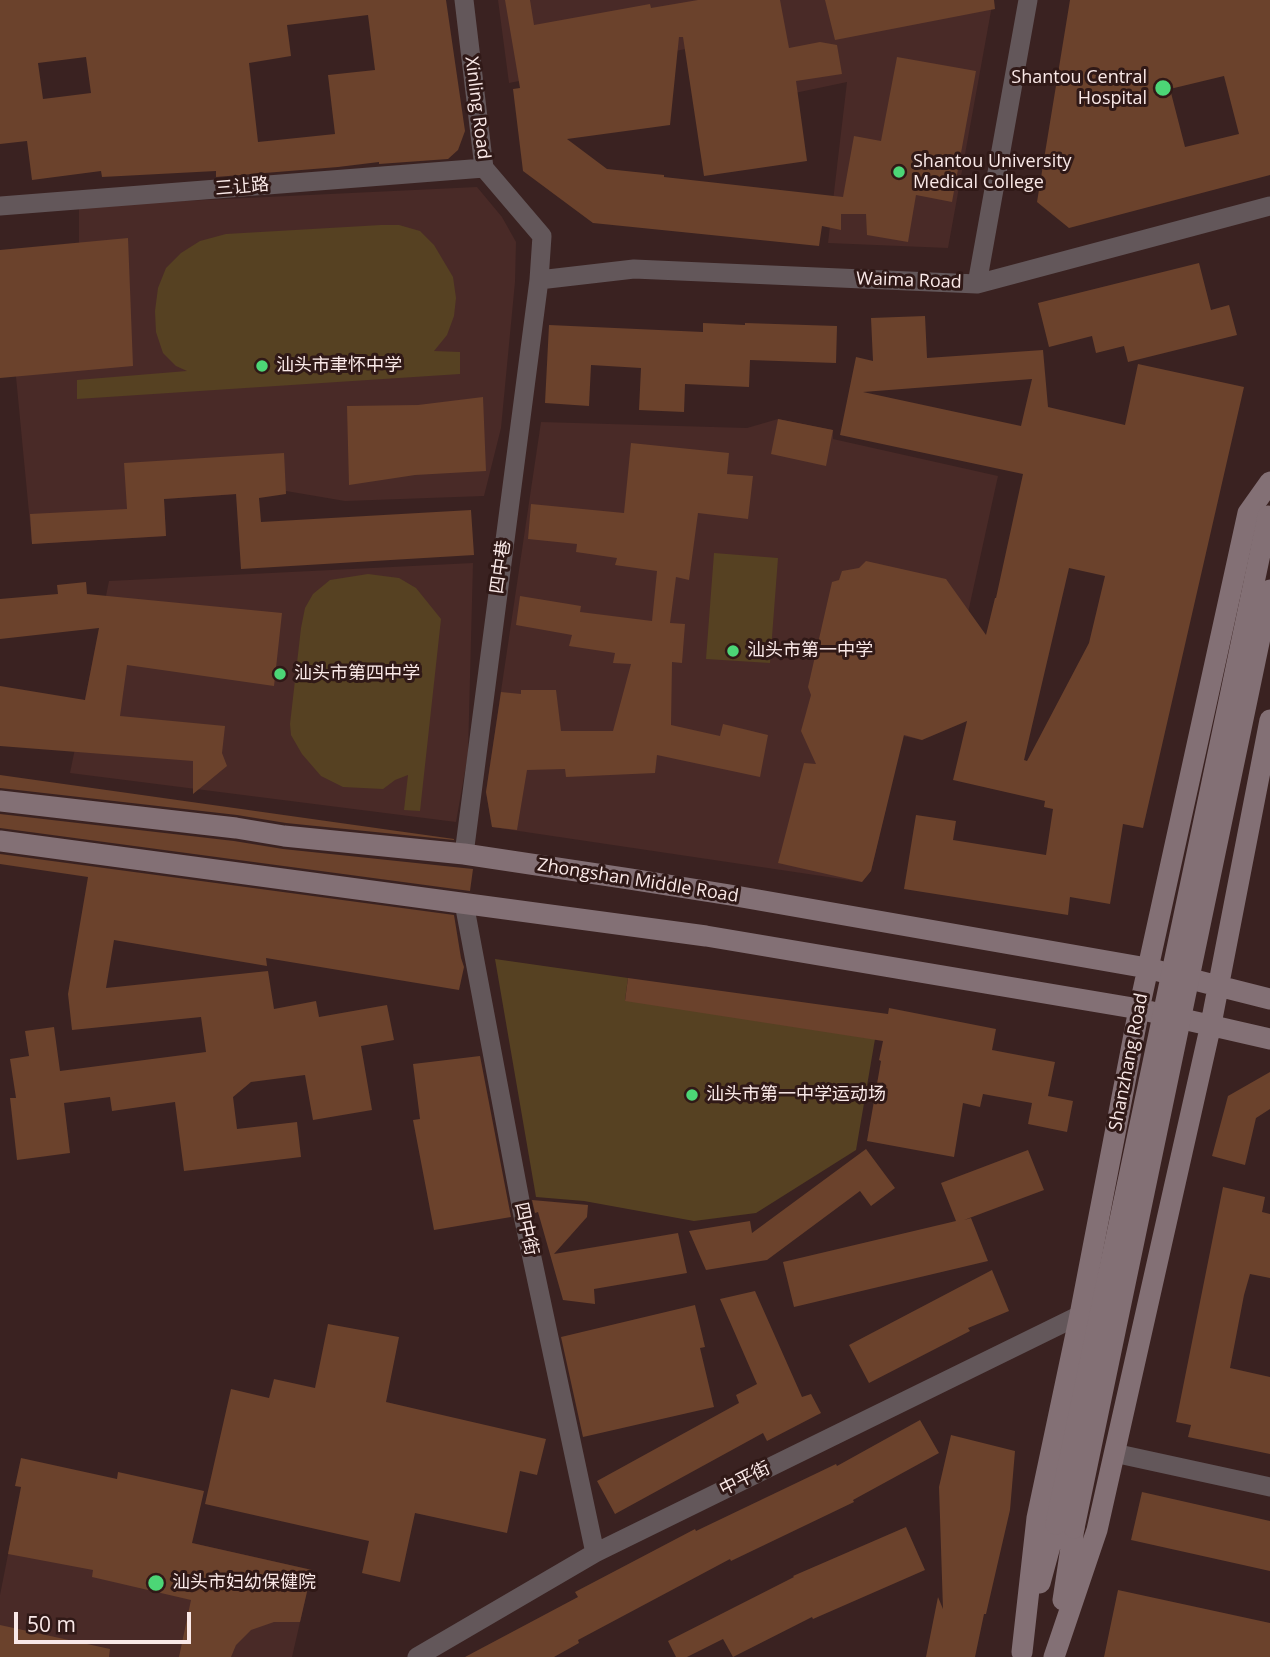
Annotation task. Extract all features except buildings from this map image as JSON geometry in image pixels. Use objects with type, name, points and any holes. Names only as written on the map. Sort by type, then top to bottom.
[{"type":"street","name":"Xinling Road","points":[[464,0],[484,168],[542,236],[539,280]]},
{"type":"street","points":[[977,284],[1028,0]]},
{"type":"street","name":"三让路","points":[[0,206],[484,168]]},
{"type":"street","name":"Waima Road","points":[[539,280],[634,270],[977,284],[1270,206]]},
{"type":"street","name":"四中巷","points":[[464,854],[539,280]]},
{"type":"street","name":"Shanzhang Road","points":[[1022,1654],[1037,1518],[1080,1315],[1147,968],[1248,513],[1270,482]]},
{"type":"street","name":"Shanzhang Road","points":[[1054,1657],[1065,1526],[1269,511]]},
{"type":"street","name":"Shanzhang Road","points":[[1022,1654],[1065,1526],[1270,590]]},
{"type":"street","name":"Shanzhang Road","points":[[1054,1657],[1097,1530],[1211,1024],[1270,720]]},
{"type":"street","name":"Zhongshan Middle Road","points":[[0,801],[284,836],[464,854],[730,895],[1147,968],[1270,999]]},
{"type":"street","points":[[0,841],[706,936],[1139,1009],[1270,1039]]},
{"type":"street","name":"四中街","points":[[464,903],[522,1211],[595,1553]]},
{"type":"street","name":"中平街","points":[[417,1657],[595,1553],[1080,1315]]},
{"type":"street","points":[[1114,1453],[1270,1487]]},
{"type":"shaded area","name":"Shantou University Medical College","points":[[498,0],[993,0],[948,248],[828,243],[847,82],[757,101],[743,38],[509,83]]},
{"type":"shaded area","name":"汕头市聿怀中学","points":[[477,187],[502,217],[516,242],[515,282],[501,428],[484,496],[345,501],[286,491],[164,499],[166,536],[32,544],[16,354],[84,306],[79,206]]},
{"type":"shaded area","points":[[399,225],[420,231],[434,245],[453,277],[456,298],[454,316],[447,335],[434,351],[460,352],[460,374],[77,399],[77,380],[187,371],[176,366],[163,353],[156,332],[155,311],[158,288],[166,268],[181,253],[200,241],[226,234]]},
{"type":"shaded area","name":"汕头市第一中学","points":[[778,419],[833,430],[833,439],[998,476],[944,722],[922,740],[903,736],[871,871],[862,882],[492,827],[486,792],[541,422],[747,428]]},
{"type":"shaded area","points":[[714,553],[778,558],[770,663],[706,659]]},
{"type":"shaded area","name":"汕头市第四中学","points":[[473,563],[468,754],[456,822],[70,773],[109,581]]},
{"type":"shaded area","points":[[368,574],[399,578],[416,588],[441,619],[420,811],[404,810],[408,775],[383,789],[343,787],[321,776],[302,754],[291,735],[290,724],[305,608],[313,594],[330,580]]},
{"type":"shaded area","name":"汕头市第一中学运动场","points":[[495,959],[628,978],[625,1000],[875,1039],[856,1150],[756,1213],[694,1221],[584,1201],[536,1197]]},
{"type":"shaded area","name":"汕头市妇幼保健院","points":[[17,1509],[95,1525],[103,1523],[312,1570],[292,1657],[0,1657],[0,1595]]},
{"type":"place","name":"Shantou Central Hospital","points":[[1163,88]]},
{"type":"place","name":"Shantou University Medical College","points":[[899,172]]},
{"type":"place","name":"汕头市聿怀中学","points":[[262,366]]},
{"type":"place","name":"汕头市第一中学","points":[[733,651]]},
{"type":"place","name":"汕头市第四中学","points":[[280,674]]},
{"type":"place","name":"汕头市第一中学运动场","points":[[692,1095]]},
{"type":"place","name":"汕头市妇幼保健院","points":[[156,1583]]}]
